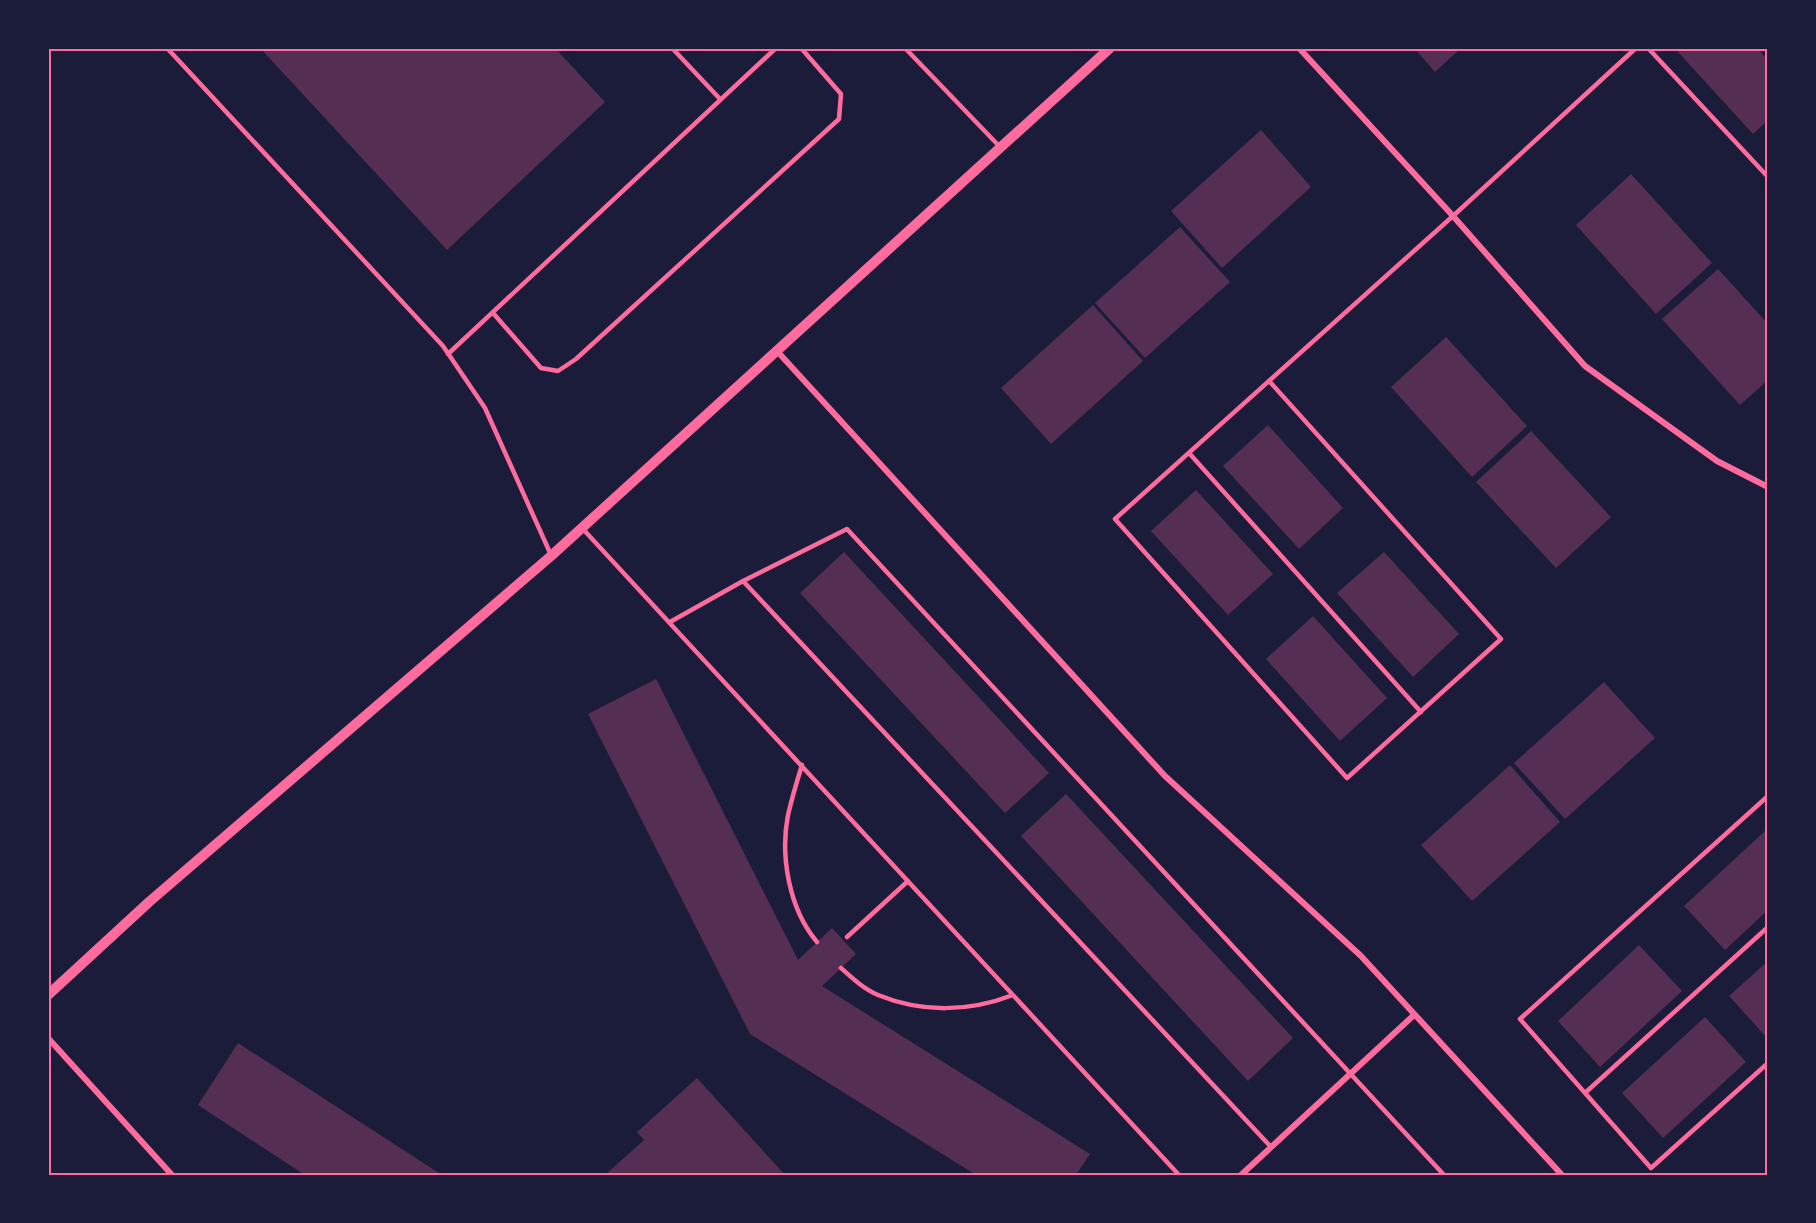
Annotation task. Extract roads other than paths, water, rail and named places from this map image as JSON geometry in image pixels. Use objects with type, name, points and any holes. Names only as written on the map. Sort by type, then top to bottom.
[{"type":"street","points":[[48,995],[158,895],[551,556],[1110,48]]},
{"type":"street","points":[[1299,48],[1453,216],[1585,366],[1717,460],[1768,487]]},
{"type":"street","points":[[777,351],[1165,776],[1360,956],[1562,1175]]},
{"type":"street","points":[[1241,1175],[1414,1015]]},
{"type":"street","points":[[48,1038],[170,1174]]},
{"type":"lane","points":[[167,48],[435,337],[448,354],[485,408],[551,556]]},
{"type":"lane","points":[[672,48],[720,99]]},
{"type":"lane","points":[[448,354],[776,48]]},
{"type":"lane","points":[[493,312],[541,368],[558,371],[576,359],[839,118],[841,94],[801,48]]},
{"type":"lane","points":[[905,48],[1000,147]]},
{"type":"lane","points":[[1270,382],[1501,639],[1347,778],[1115,519],[1270,382],[1636,48]]},
{"type":"lane","points":[[1648,48],[1768,177]]},
{"type":"lane","points":[[1189,453],[1421,712]]},
{"type":"lane","points":[[582,528],[1179,1175]]},
{"type":"lane","points":[[670,622],[847,529],[1444,1175]]},
{"type":"lane","points":[[743,582],[1271,1147]]},
{"type":"lane","points":[[801,765],[788,816],[786,870],[797,910],[809,933],[817,942]]},
{"type":"lane","points":[[1768,796],[1521,1019],[1651,1168],[1768,1063]]},
{"type":"lane","points":[[847,937],[908,881]]},
{"type":"lane","points":[[1585,1093],[1768,927]]},
{"type":"lane","points":[[841,968],[877,994],[916,1006],[948,1010],[993,1003],[1013,995]]}]
